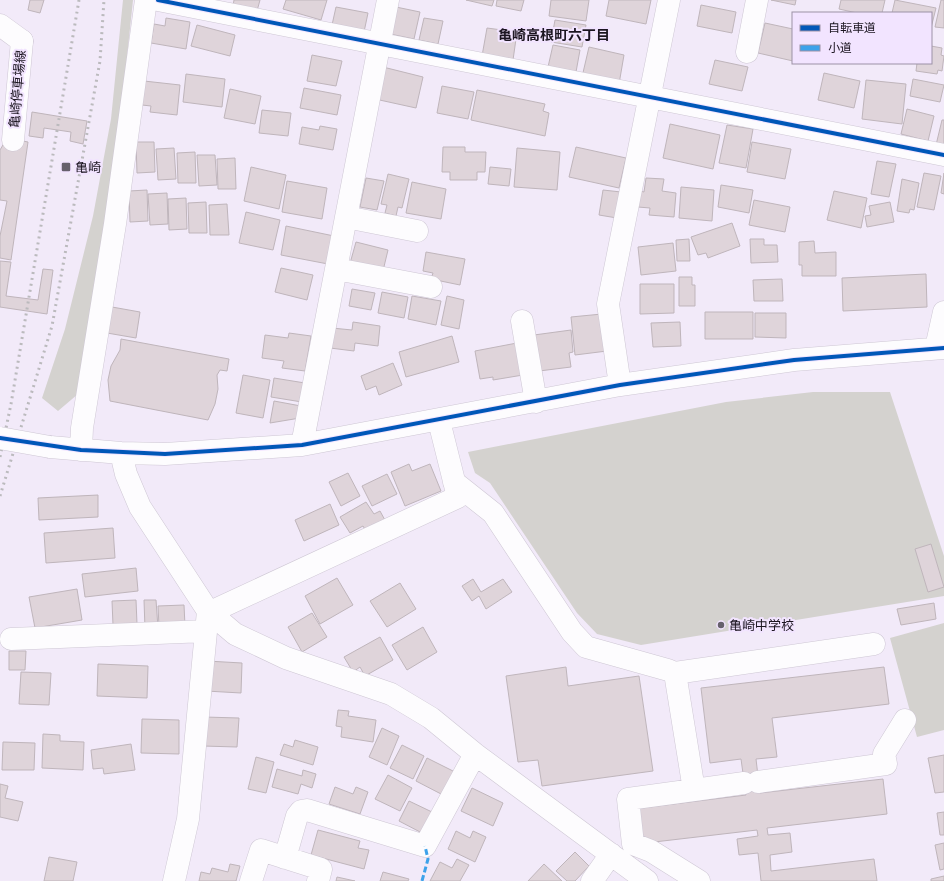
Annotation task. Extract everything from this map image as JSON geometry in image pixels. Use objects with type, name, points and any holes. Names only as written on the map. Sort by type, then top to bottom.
[{"type":"street","points":[[81,450],[82,428],[115,224],[146,0]]},
{"type":"street","points":[[158,0],[944,155]]},
{"type":"street","points":[[302,446],[378,44],[388,0]]},
{"type":"street","points":[[620,386],[608,304],[669,0]]},
{"type":"street","points":[[747,52],[756,0]]},
{"type":"street","name":"亀崎停車場線","points":[[0,25],[22,41],[13,140]]},
{"type":"street","points":[[346,217],[417,231]]},
{"type":"street","points":[[336,269],[431,287]]},
{"type":"street","points":[[0,438],[50,447],[121,453],[165,454],[302,446],[620,386],[794,360],[940,348],[944,312]]},
{"type":"street","points":[[522,321],[536,402]]},
{"type":"street","points":[[174,881],[188,819],[207,621],[217,609],[458,497],[439,420]]},
{"type":"street","points":[[121,453],[126,474],[140,507],[207,621]]},
{"type":"street","points":[[454,482],[493,513],[572,632],[586,647],[675,673],[874,644]]},
{"type":"street","points":[[11,639],[207,621],[286,658],[392,694],[431,718],[475,754],[647,881]]},
{"type":"street","points":[[675,673],[694,790]]},
{"type":"street","points":[[699,881],[651,851],[633,844],[628,799],[886,764],[884,754],[904,720]]},
{"type":"street","points":[[285,858],[297,816],[302,811],[307,810],[425,846],[475,754]]},
{"type":"street","points":[[251,881],[261,850],[321,869],[318,881]]},
{"type":"street","points":[[592,881],[611,854]]},
{"type":"shaded area","points":[[123,0],[133,0],[109,227],[78,394],[58,411],[42,398],[65,329],[93,216],[111,119]]},
{"type":"shaded area","points":[[813,392],[890,392],[944,556],[944,596],[641,645],[597,634],[577,613],[490,483],[475,473],[468,452],[726,402]]},
{"type":"shaded area","points":[[944,623],[944,730],[917,737],[890,638]]},
{"type":"building","points":[[30,0],[44,0],[40,13],[28,10]]},
{"type":"building","points":[[234,0],[260,0],[257,11],[233,6]]},
{"type":"building","points":[[286,0],[327,0],[321,20],[283,9]]},
{"type":"building","points":[[466,0],[494,0],[492,6]]},
{"type":"building","points":[[497,0],[524,0],[521,11],[496,6]]},
{"type":"building","points":[[551,0],[589,0],[586,21],[549,16]]},
{"type":"building","points":[[609,0],[651,0],[646,24],[606,16]]},
{"type":"building","points":[[771,0],[796,0],[795,5]]},
{"type":"building","points":[[841,0],[885,0],[882,12],[852,12],[839,9]]},
{"type":"building","points":[[895,0],[936,8],[932,24],[932,12],[892,12]]},
{"type":"building","points":[[941,0],[944,0],[944,28],[935,27]]},
{"type":"building","points":[[701,5],[736,12],[732,33],[697,26]]},
{"type":"building","points":[[336,7],[368,13],[364,32],[332,25]]},
{"type":"building","points":[[396,7],[420,12],[414,39],[390,34]]},
{"type":"building","points":[[166,18],[190,22],[186,49],[151,43],[154,24],[165,26]]},
{"type":"building","points":[[424,18],[443,21],[438,44],[419,40]]},
{"type":"building","points":[[555,20],[586,25],[582,47],[551,42]]},
{"type":"building","points":[[765,23],[792,29],[792,61],[758,53]]},
{"type":"building","points":[[197,25],[235,35],[230,56],[191,46]]},
{"type":"building","points":[[487,28],[517,32],[513,60],[482,56]]},
{"type":"building","points":[[553,45],[580,50],[576,72],[548,67]]},
{"type":"building","points":[[932,46],[942,48],[941,55],[944,56],[942,71],[938,70],[937,74],[916,71],[917,64],[932,64]]},
{"type":"building","points":[[589,47],[624,55],[619,84],[582,77]]},
{"type":"building","points":[[312,55],[342,61],[336,86],[307,81]]},
{"type":"building","points":[[715,60],[748,67],[742,91],[709,84]]},
{"type":"building","points":[[383,67],[423,77],[416,108],[375,99]]},
{"type":"building","points":[[824,73],[860,81],[854,108],[818,100]]},
{"type":"building","points":[[186,74],[225,79],[222,107],[183,102]]},
{"type":"building","points":[[913,79],[944,85],[940,102],[910,96]]},
{"type":"building","points":[[866,80],[906,84],[902,124],[862,119]]},
{"type":"building","points":[[144,81],[180,85],[177,115],[150,112],[151,106],[142,105]]},
{"type":"building","points":[[442,86],[474,92],[468,119],[437,113]]},
{"type":"building","points":[[304,88],[341,95],[337,115],[300,108]]},
{"type":"building","points":[[230,89],[261,96],[255,124],[224,118]]},
{"type":"building","points":[[477,90],[545,104],[543,111],[549,113],[545,136],[471,120]]},
{"type":"building","points":[[907,109],[934,116],[928,141],[901,134]]},
{"type":"building","points":[[262,110],[291,113],[288,136],[259,133]]},
{"type":"building","points":[[32,112],[87,121],[83,144],[70,141],[71,132],[44,128],[43,138],[29,136]]},
{"type":"building","points":[[942,120],[944,120],[944,146],[936,145]]},
{"type":"building","points":[[670,124],[720,135],[713,169],[663,158]]},
{"type":"building","points":[[727,125],[753,129],[746,168],[719,163]]},
{"type":"building","points":[[320,126],[337,129],[333,150],[299,144],[302,127],[319,130]]},
{"type":"building","points":[[7,138],[28,142],[11,260],[0,258],[0,236],[7,201],[0,200],[0,150]]},
{"type":"building","points":[[136,142],[154,142],[155,172],[137,173]]},
{"type":"building","points":[[752,142],[791,149],[785,179],[747,172]]},
{"type":"building","points":[[443,147],[465,147],[465,152],[486,152],[485,172],[477,172],[477,180],[450,180],[450,172],[442,172]]},
{"type":"building","points":[[576,147],[626,158],[619,188],[569,177]]},
{"type":"building","points":[[174,148],[176,179],[158,180],[156,149]]},
{"type":"building","points":[[517,148],[560,152],[557,190],[514,187]]},
{"type":"building","points":[[195,152],[196,183],[178,183],[177,153]]},
{"type":"building","points":[[197,155],[215,155],[217,185],[199,186]]},
{"type":"building","points":[[235,158],[236,189],[218,189],[217,159]]},
{"type":"building","points":[[877,161],[896,164],[889,197],[871,194]]},
{"type":"building","points":[[251,167],[286,175],[279,209],[244,201]]},
{"type":"building","points":[[490,167],[511,169],[509,186],[488,184]]},
{"type":"building","points":[[924,173],[941,176],[934,210],[917,207]]},
{"type":"building","points":[[944,173],[944,194],[941,193]]},
{"type":"building","points":[[388,174],[409,179],[402,208],[398,207],[396,216],[385,213],[387,205],[381,204]]},
{"type":"building","points":[[366,178],[384,181],[377,210],[360,207]]},
{"type":"building","points":[[646,178],[664,179],[662,191],[676,193],[674,217],[649,215],[650,208],[638,207],[640,191],[644,192]]},
{"type":"building","points":[[902,179],[919,183],[914,210],[910,209],[909,213],[897,211]]},
{"type":"building","points":[[287,181],[327,188],[322,219],[282,212]]},
{"type":"building","points":[[412,182],[446,189],[441,219],[406,213]]},
{"type":"building","points":[[721,185],[753,190],[749,213],[718,207]]},
{"type":"building","points":[[681,187],[714,190],[712,221],[679,218]]},
{"type":"building","points":[[147,190],[148,221],[130,222],[129,191]]},
{"type":"building","points":[[603,190],[621,192],[617,218],[599,215]]},
{"type":"building","points":[[834,191],[867,198],[861,228],[827,220]]},
{"type":"building","points":[[167,193],[168,224],[150,225],[148,194]]},
{"type":"building","points":[[186,198],[187,229],[169,230],[168,199]]},
{"type":"building","points":[[754,200],[790,207],[785,232],[749,225]]},
{"type":"building","points":[[206,202],[207,233],[189,233],[188,203]]},
{"type":"building","points":[[890,202],[894,222],[867,227],[865,216],[871,215],[869,206]]},
{"type":"building","points":[[227,204],[229,235],[210,235],[209,205]]},
{"type":"building","points":[[246,212],[280,220],[273,250],[239,243]]},
{"type":"building","points":[[732,223],[740,246],[708,258],[706,253],[698,255],[691,237]]},
{"type":"building","points":[[286,226],[334,236],[328,264],[281,255]]},
{"type":"building","points":[[689,239],[690,261],[677,261],[676,240]]},
{"type":"building","points":[[750,239],[764,239],[764,245],[777,245],[778,262],[751,263]]},
{"type":"building","points":[[814,241],[815,253],[836,252],[836,276],[802,276],[802,265],[799,265],[799,242]]},
{"type":"building","points":[[356,242],[388,250],[382,275],[349,267]]},
{"type":"building","points":[[673,243],[676,271],[641,275],[638,247]]},
{"type":"building","points":[[426,252],[465,259],[460,285],[431,279],[433,273],[423,271]]},
{"type":"building","points":[[0,261],[11,262],[6,296],[38,300],[43,269],[53,270],[47,314],[0,307]]},
{"type":"building","points":[[281,268],[313,275],[307,300],[275,292]]},
{"type":"building","points":[[926,274],[927,307],[843,311],[842,278]]},
{"type":"building","points":[[679,277],[692,277],[692,285],[695,285],[695,306],[679,306]]},
{"type":"building","points":[[782,279],[783,301],[754,301],[753,280]]},
{"type":"building","points":[[640,284],[674,284],[674,313],[640,314]]},
{"type":"building","points":[[352,289],[375,293],[371,310],[349,306]]},
{"type":"building","points":[[382,292],[408,297],[404,318],[378,313]]},
{"type":"building","points":[[412,296],[441,301],[436,325],[408,319]]},
{"type":"building","points":[[447,296],[464,300],[459,329],[441,325]]},
{"type":"building","points":[[112,307],[140,312],[136,338],[107,333]]},
{"type":"building","points":[[705,312],[753,312],[753,339],[705,339]]},
{"type":"building","points":[[755,313],[786,313],[786,338],[755,337]]},
{"type":"building","points":[[602,314],[607,351],[575,355],[571,317]]},
{"type":"building","points":[[353,322],[380,326],[378,346],[355,343],[354,351],[330,348],[332,328],[352,330]]},
{"type":"building","points":[[680,322],[681,346],[653,347],[651,323]]},
{"type":"building","points":[[571,330],[573,352],[569,353],[571,367],[539,371],[534,335]]},
{"type":"building","points":[[289,333],[311,336],[305,371],[282,368],[284,361],[262,358],[265,335],[288,338]]},
{"type":"building","points":[[452,336],[459,362],[406,377],[399,352]]},
{"type":"building","points":[[121,339],[229,359],[227,371],[220,370],[217,375],[218,389],[215,404],[208,420],[110,401],[108,380],[111,366],[120,350]]},
{"type":"building","points":[[517,343],[523,375],[493,380],[493,377],[480,379],[475,351]]},
{"type":"building","points":[[393,363],[402,385],[379,395],[376,386],[366,390],[361,376]]},
{"type":"building","points":[[243,375],[270,380],[263,418],[236,413]]},
{"type":"building","points":[[274,378],[305,383],[302,402],[271,397]]},
{"type":"building","points":[[274,401],[301,406],[300,418],[270,423]]},
{"type":"building","points":[[409,464],[412,471],[430,464],[441,491],[405,506],[391,472]]},
{"type":"building","points":[[348,473],[360,496],[341,506],[329,482]]},
{"type":"building","points":[[387,474],[397,494],[372,506],[362,486]]},
{"type":"building","points":[[98,495],[98,517],[39,520],[38,498]]},
{"type":"building","points":[[366,502],[374,514],[380,511],[386,522],[367,533],[363,526],[350,533],[340,517]]},
{"type":"building","points":[[330,504],[339,525],[304,541],[295,520]]},
{"type":"building","points":[[113,528],[115,558],[46,563],[44,533]]},
{"type":"building","points":[[931,544],[944,587],[928,592],[915,549]]},
{"type":"building","points":[[136,568],[138,591],[85,597],[82,574]]},
{"type":"building","points":[[337,578],[353,605],[320,624],[305,596]]},
{"type":"building","points":[[473,579],[481,592],[503,579],[512,592],[486,609],[479,596],[472,601],[462,586]]},
{"type":"building","points":[[400,583],[416,609],[387,627],[370,601]]},
{"type":"building","points":[[77,589],[82,620],[35,628],[29,597]]},
{"type":"building","points":[[136,600],[137,624],[113,625],[112,601]]},
{"type":"building","points":[[144,600],[156,600],[158,628],[145,629]]},
{"type":"building","points":[[934,603],[936,619],[901,625],[897,609]]},
{"type":"building","points":[[184,605],[185,626],[159,627],[158,606]]},
{"type":"building","points":[[312,613],[327,637],[302,652],[288,627]]},
{"type":"building","points":[[423,627],[437,652],[407,670],[392,645]]},
{"type":"building","points":[[380,637],[393,660],[365,676],[360,667],[353,672],[344,657]]},
{"type":"building","points":[[9,651],[26,651],[25,670],[9,670]]},
{"type":"building","points":[[207,661],[242,663],[241,693],[206,691]]},
{"type":"building","points":[[98,664],[148,666],[147,698],[97,696]]},
{"type":"building","points":[[566,667],[568,686],[639,676],[653,771],[542,786],[538,760],[518,762],[506,676]]},
{"type":"building","points":[[884,667],[889,704],[772,718],[777,757],[756,759],[760,793],[883,779],[887,814],[767,828],[768,835],[790,833],[792,852],[770,855],[771,871],[874,859],[877,881],[761,881],[758,853],[739,855],[737,839],[758,836],[757,830],[637,844],[633,809],[746,795],[741,759],[710,763],[701,688]]},
{"type":"building","points":[[21,672],[51,673],[49,705],[19,704]]},
{"type":"building","points":[[338,710],[349,711],[348,716],[376,720],[373,742],[341,737],[342,727],[336,726]]},
{"type":"building","points":[[204,717],[239,718],[237,747],[203,746]]},
{"type":"building","points":[[142,719],[179,720],[179,754],[141,753]]},
{"type":"building","points":[[382,728],[399,736],[387,765],[369,757]]},
{"type":"building","points":[[43,734],[60,735],[60,741],[84,742],[83,770],[42,768]]},
{"type":"building","points":[[295,740],[318,747],[313,765],[280,755],[284,744],[293,747]]},
{"type":"building","points":[[3,742],[35,743],[34,770],[2,770]]},
{"type":"building","points":[[131,744],[135,770],[104,774],[103,768],[93,769],[91,750]]},
{"type":"building","points":[[402,745],[424,756],[413,779],[390,768]]},
{"type":"building","points":[[944,755],[944,792],[935,793],[928,758]]},
{"type":"building","points":[[256,757],[274,762],[266,793],[248,789]]},
{"type":"building","points":[[427,758],[455,772],[443,795],[416,781]]},
{"type":"building","points":[[277,769],[302,776],[303,770],[316,774],[312,788],[301,784],[298,794],[272,787]]},
{"type":"building","points":[[388,775],[412,788],[400,811],[375,799]]},
{"type":"building","points":[[0,784],[8,786],[5,798],[23,802],[18,821],[0,817]]},
{"type":"building","points":[[335,787],[353,794],[356,787],[368,792],[360,814],[329,804]]},
{"type":"building","points":[[472,788],[503,803],[493,826],[461,811]]},
{"type":"building","points":[[409,801],[432,812],[422,833],[399,821]]},
{"type":"building","points":[[944,812],[944,835],[940,835],[937,813]]},
{"type":"building","points":[[318,830],[360,841],[358,848],[369,850],[364,869],[311,855]]},
{"type":"building","points":[[456,831],[470,838],[473,831],[486,837],[475,862],[448,849]]},
{"type":"building","points":[[944,843],[944,869],[940,870],[935,845]]},
{"type":"building","points":[[575,852],[589,866],[575,881],[567,881],[556,871]]},
{"type":"building","points":[[49,857],[77,862],[73,881],[44,881]]},
{"type":"building","points":[[457,859],[469,865],[460,881],[430,881],[440,862],[452,868]]},
{"type":"building","points":[[230,864],[240,866],[236,881],[199,881],[201,872],[210,874],[212,868],[228,872]]},
{"type":"building","points":[[544,864],[562,881],[528,881]]},
{"type":"building","points":[[383,872],[409,879],[408,881],[380,881]]},
{"type":"building","points":[[944,876],[944,881],[931,881],[931,879]]},
{"type":"building","points":[[337,877],[355,881],[336,881]]},
{"type":"railway","points":[[0,457],[11,404],[79,0]]},
{"type":"railway","points":[[0,496],[52,326],[100,61],[104,0]]},
{"type":"marked path","points":[[422,881],[428,859],[425,846]]},
{"type":"cycle path","points":[[158,0],[944,155]]},
{"type":"cycle path","points":[[0,438],[81,450],[165,454],[302,445],[620,385],[794,360],[944,348]]},
{"type":"place","name":"亀崎","points":[[66,167]]},
{"type":"place","name":"亀崎中学校","points":[[721,625]]},
{"type":"district","name":"亀崎高根町六丁目","points":[[554,35]]}]
